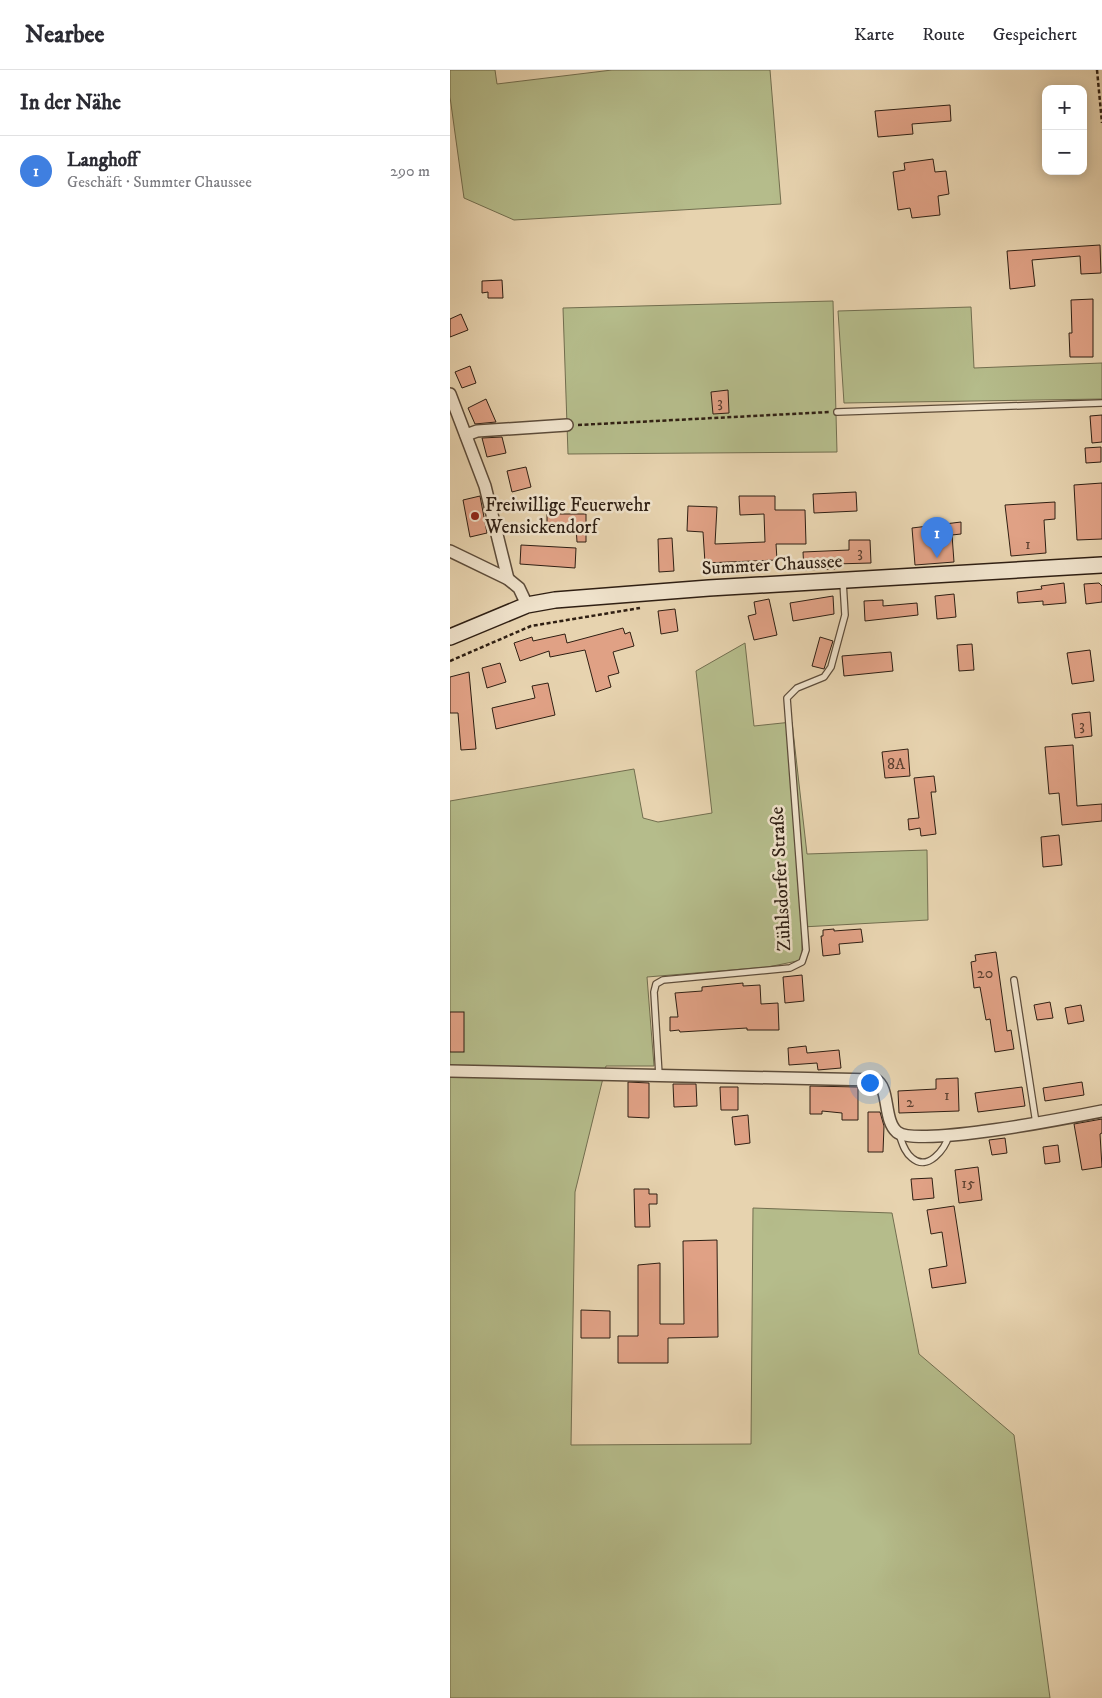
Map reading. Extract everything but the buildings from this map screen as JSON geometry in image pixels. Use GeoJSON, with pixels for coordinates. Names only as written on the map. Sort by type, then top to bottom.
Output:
{"type":"FeatureCollection","features":[{"type":"Feature","properties":{"kind":"main road","name":"Summter Chaussee"},"geometry":{"type":"LineString","coordinates":[[450,637],[527,605],[555,600],[710,588],[842,582],[1102,565]]}},
{"type":"Feature","properties":{"kind":"street"},"geometry":{"type":"LineString","coordinates":[[450,394],[485,486],[508,578]]}},
{"type":"Feature","properties":{"kind":"street"},"geometry":{"type":"LineString","coordinates":[[466,436],[477,430],[567,425]]}},
{"type":"Feature","properties":{"kind":"street"},"geometry":{"type":"LineString","coordinates":[[452,550],[508,578],[519,588],[527,605]]}},
{"type":"Feature","properties":{"kind":"street"},"geometry":{"type":"LineString","coordinates":[[450,1071],[876,1080],[882,1086],[891,1124],[898,1133],[949,1135],[1036,1123],[1102,1111]]}},
{"type":"Feature","properties":{"kind":"lane"},"geometry":{"type":"LineString","coordinates":[[837,412],[1102,403]]}},
{"type":"Feature","properties":{"kind":"lane","name":"Zühlsdorfer Straße"},"geometry":{"type":"LineString","coordinates":[[659,1075],[654,992],[656,984],[663,980],[790,968],[802,962],[806,950],[787,698],[797,688],[824,677],[831,667],[845,615],[842,582]]}},
{"type":"Feature","properties":{"kind":"lane"},"geometry":{"type":"LineString","coordinates":[[1014,980],[1036,1123]]}},
{"type":"Feature","properties":{"kind":"lane"},"geometry":{"type":"LineString","coordinates":[[898,1133],[904,1150],[913,1159],[919,1161],[940,1155],[946,1146],[949,1135]]}},
{"type":"Feature","properties":{"kind":"path"},"geometry":{"type":"LineString","coordinates":[[1097,70],[1102,123]]}},
{"type":"Feature","properties":{"kind":"path"},"geometry":{"type":"LineString","coordinates":[[567,425],[837,412]]}},
{"type":"Feature","properties":{"kind":"path"},"geometry":{"type":"LineString","coordinates":[[450,661],[531,626],[640,608]]}},
{"type":"Feature","properties":{"kind":"green space"},"geometry":{"type":"Polygon","coordinates":[[[450,70],[495,70],[497,84],[612,70],[770,70],[781,204],[514,220],[464,198],[450,97],[450,70]]]}},
{"type":"Feature","properties":{"kind":"green space"},"geometry":{"type":"Polygon","coordinates":[[[833,301],[837,452],[568,454],[563,308],[833,301]]]}},
{"type":"Feature","properties":{"kind":"green space"},"geometry":{"type":"Polygon","coordinates":[[[971,307],[974,368],[1102,363],[1102,399],[844,403],[838,311],[971,307]]]}},
{"type":"Feature","properties":{"kind":"green space"},"geometry":{"type":"Polygon","coordinates":[[[745,643],[754,726],[792,722],[807,854],[927,850],[928,920],[802,927],[802,960],[768,967],[647,977],[654,1066],[606,1066],[575,1192],[571,1445],[751,1444],[753,1208],[892,1213],[919,1354],[1014,1435],[1050,1698],[450,1698],[450,801],[634,769],[643,818],[658,822],[712,813],[696,671],[745,643]]]}},
{"type":"Feature","properties":{"kind":"place","name":"Freiwillige Feuerwehr Wensickendorf"},"geometry":{"type":"Point","coordinates":[475,516]}},
{"type":"Feature","properties":{"kind":"place","name":"Langhoff"},"geometry":{"type":"Point","coordinates":[937,558]}}]}
